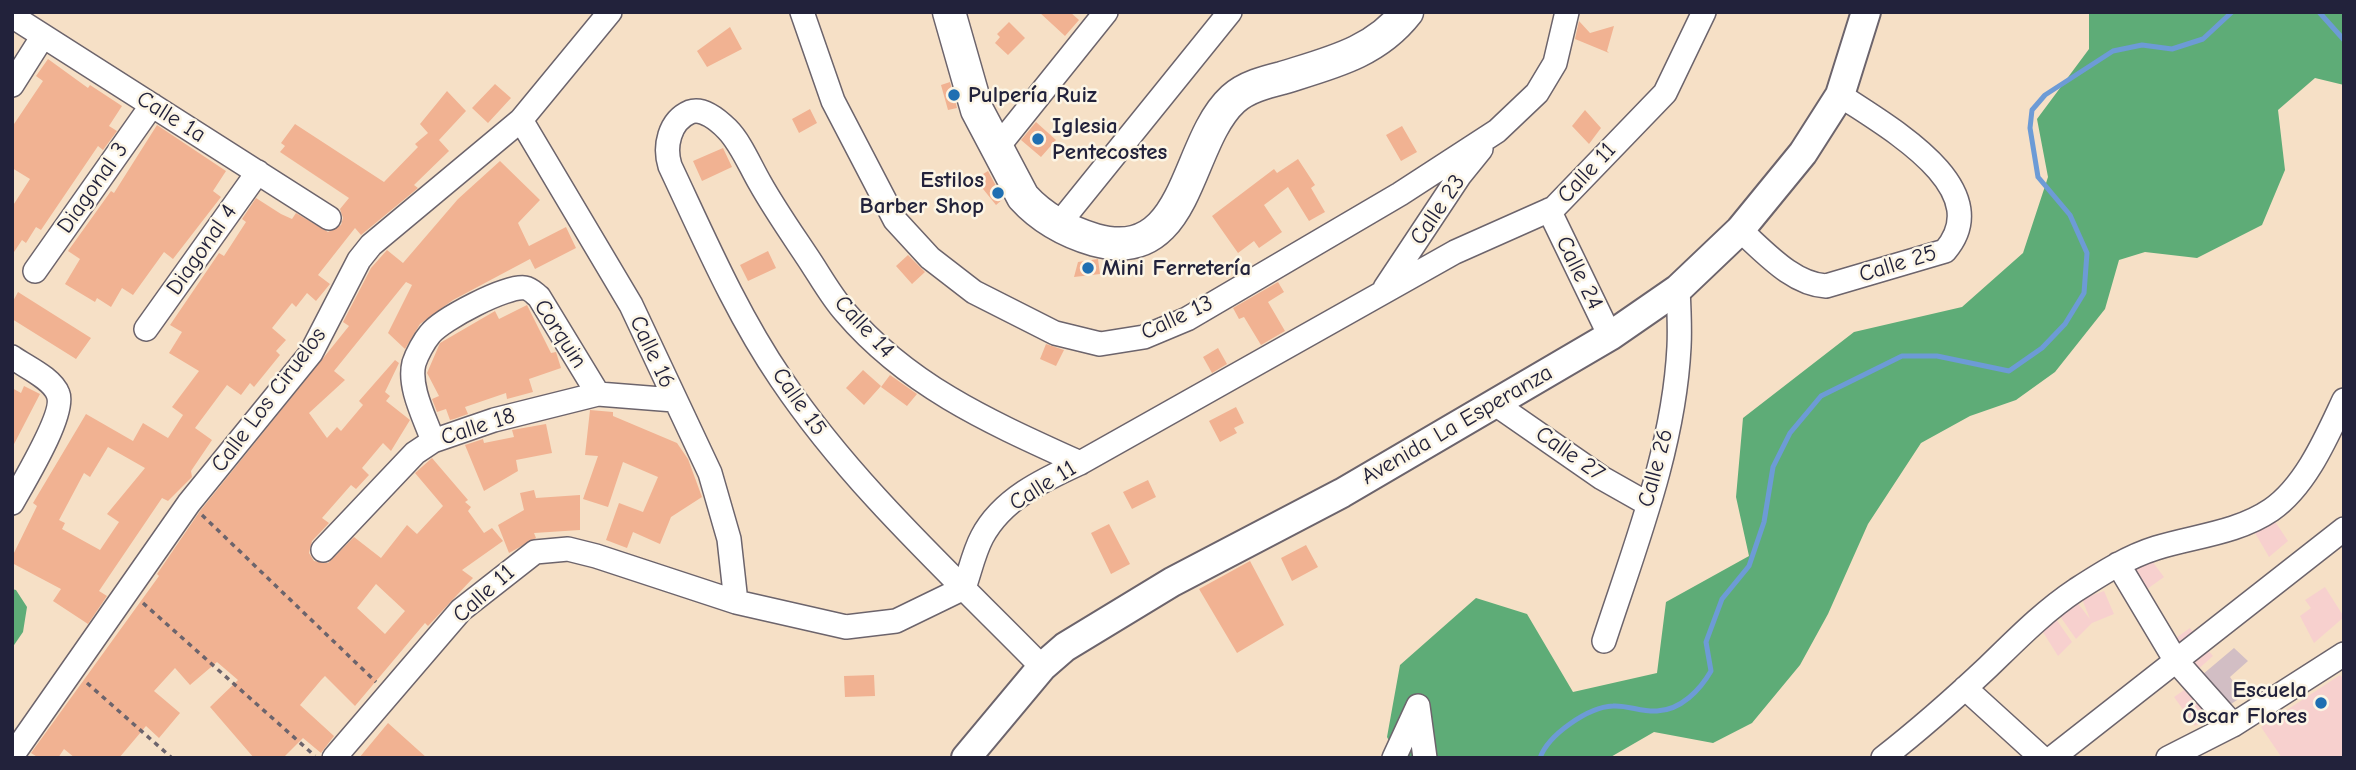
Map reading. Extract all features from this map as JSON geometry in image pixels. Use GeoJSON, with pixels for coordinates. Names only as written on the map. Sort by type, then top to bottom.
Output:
{"type":"FeatureCollection","features":[{"type":"Feature","properties":{"kind":"main road"},"geometry":{"type":"LineString","coordinates":[[958,17],[977,110],[1023,197],[1058,225],[1075,234],[1120,246],[1130,245],[1152,233],[1180,203],[1212,126],[1233,98],[1256,85],[1350,55],[1391,33],[1407,12]]}},
{"type":"Feature","properties":{"kind":"street","name":"Calle Los Ciruelos"},"geometry":{"type":"LineString","coordinates":[[12,756],[189,503],[311,353],[359,260],[371,245],[521,120],[610,12]]}},
{"type":"Feature","properties":{"kind":"street","name":"Calle 13"},"geometry":{"type":"LineString","coordinates":[[802,12],[833,101],[895,220],[930,258],[974,292],[1055,333],[1100,344],[1144,337],[1187,318],[1400,194],[1497,131],[1537,93],[1555,63],[1567,12]]}},
{"type":"Feature","properties":{"kind":"street"},"geometry":{"type":"LineString","coordinates":[[996,149],[1106,12]]}},
{"type":"Feature","properties":{"kind":"street"},"geometry":{"type":"LineString","coordinates":[[1058,225],[1230,12]]}},
{"type":"Feature","properties":{"kind":"street","name":"Calle 11"},"geometry":{"type":"LineString","coordinates":[[334,758],[461,610],[535,552],[568,549],[736,603],[846,627],[896,621],[964,588],[982,537],[996,517],[1013,500],[1045,479],[1080,463],[1455,252],[1549,210],[1665,93],[1704,12]]}},
{"type":"Feature","properties":{"kind":"street","name":"Avenida La Esperanza"},"geometry":{"type":"LineString","coordinates":[[966,758],[1042,667],[1065,647],[1172,582],[1342,493],[1610,335],[1678,289],[1740,230],[1803,153],[1840,94],[1866,12]]}},
{"type":"Feature","properties":{"kind":"street","name":"Calle 1a"},"geometry":{"type":"LineString","coordinates":[[12,16],[329,218]]}},
{"type":"Feature","properties":{"kind":"street"},"geometry":{"type":"LineString","coordinates":[[12,85],[43,36]]}},
{"type":"Feature","properties":{"kind":"street","name":"Calle 25"},"geometry":{"type":"LineString","coordinates":[[1740,230],[1783,268],[1814,285],[1826,286],[1945,251],[1955,240],[1959,227],[1958,206],[1941,174],[1907,139],[1840,94]]}},
{"type":"Feature","properties":{"kind":"street","name":"Diagonal 3"},"geometry":{"type":"LineString","coordinates":[[35,271],[152,104]]}},
{"type":"Feature","properties":{"kind":"street","name":"Calle 15"},"geometry":{"type":"LineString","coordinates":[[715,118],[696,111],[689,112],[670,135],[665,149],[719,270],[780,377],[829,444],[1042,667]]}},
{"type":"Feature","properties":{"kind":"street","name":"Calle 14"},"geometry":{"type":"LineString","coordinates":[[715,118],[729,131],[769,200],[844,311],[873,341],[943,398],[1080,463]]}},
{"type":"Feature","properties":{"kind":"street","name":"Calle 16"},"geometry":{"type":"LineString","coordinates":[[521,120],[631,304],[710,473],[729,539],[736,603]]}},
{"type":"Feature","properties":{"kind":"street","name":"Calle 23"},"geometry":{"type":"LineString","coordinates":[[1382,293],[1460,175],[1497,131]]}},
{"type":"Feature","properties":{"kind":"street","name":"Diagonal 4"},"geometry":{"type":"LineString","coordinates":[[146,329],[258,172]]}},
{"type":"Feature","properties":{"kind":"street","name":"Calle 24"},"geometry":{"type":"LineString","coordinates":[[1549,210],[1610,335]]}},
{"type":"Feature","properties":{"kind":"street","name":"Corquin"},"geometry":{"type":"LineString","coordinates":[[433,441],[413,382],[414,363],[423,344],[431,332],[453,316],[516,287],[529,288],[538,297],[598,394]]}},
{"type":"Feature","properties":{"kind":"street","name":"Calle 26"},"geometry":{"type":"LineString","coordinates":[[1604,641],[1659,472],[1679,348],[1678,289]]}},
{"type":"Feature","properties":{"kind":"street"},"geometry":{"type":"LineString","coordinates":[[12,357],[52,385],[60,396],[59,409],[52,425],[12,503]]}},
{"type":"Feature","properties":{"kind":"street","name":"Calle 18"},"geometry":{"type":"LineString","coordinates":[[323,550],[415,453],[433,441],[494,420],[598,394],[674,400]]}},
{"type":"Feature","properties":{"kind":"street"},"geometry":{"type":"LineString","coordinates":[[1884,758],[1925,726],[2042,615],[2118,564],[2155,548],[2226,531],[2272,509],[2304,475],[2324,446],[2344,400]]}},
{"type":"Feature","properties":{"kind":"street","name":"Calle 27"},"geometry":{"type":"LineString","coordinates":[[1494,403],[1602,478],[1648,505]]}},
{"type":"Feature","properties":{"kind":"street"},"geometry":{"type":"LineString","coordinates":[[2052,758],[2344,529]]}},
{"type":"Feature","properties":{"kind":"street"},"geometry":{"type":"LineString","coordinates":[[2118,564],[2176,661],[2240,721]]}},
{"type":"Feature","properties":{"kind":"street"},"geometry":{"type":"LineString","coordinates":[[2191,758],[2240,721],[2344,654]]}},
{"type":"Feature","properties":{"kind":"street"},"geometry":{"type":"LineString","coordinates":[[1965,688],[2042,758]]}},
{"type":"Feature","properties":{"kind":"street"},"geometry":{"type":"LineString","coordinates":[[1394,758],[1418,706],[1425,758]]}},
{"type":"Feature","properties":{"kind":"street"},"geometry":{"type":"LineString","coordinates":[[2168,758],[2240,721]]}},
{"type":"Feature","properties":{"kind":"path"},"geometry":{"type":"LineString","coordinates":[[189,503],[390,695]]}},
{"type":"Feature","properties":{"kind":"path"},"geometry":{"type":"LineString","coordinates":[[128,589],[316,758]]}},
{"type":"Feature","properties":{"kind":"path"},"geometry":{"type":"LineString","coordinates":[[72,671],[172,758]]}},
{"type":"Feature","properties":{"kind":"shaded area"},"geometry":{"type":"Polygon","coordinates":[[[2272,517],[2288,541],[2269,557],[2251,526],[2272,517]]]}},
{"type":"Feature","properties":{"kind":"shaded area"},"geometry":{"type":"Polygon","coordinates":[[[2149,557],[2164,577],[2143,592],[2129,568],[2149,557]]]}},
{"type":"Feature","properties":{"kind":"shaded area"},"geometry":{"type":"Polygon","coordinates":[[[2325,587],[2344,617],[2314,643],[2300,616],[2311,608],[2305,600],[2325,587]]]}},
{"type":"Feature","properties":{"kind":"shaded area"},"geometry":{"type":"Polygon","coordinates":[[[2104,591],[2114,614],[2092,623],[2076,639],[2055,609],[2073,597],[2090,619],[2082,599],[2104,591]]]}},
{"type":"Feature","properties":{"kind":"shaded area"},"geometry":{"type":"Polygon","coordinates":[[[2056,619],[2072,642],[2058,656],[2041,629],[2056,619]]]}},
{"type":"Feature","properties":{"kind":"shaded area"},"geometry":{"type":"Polygon","coordinates":[[[2190,628],[2213,656],[2195,672],[2173,640],[2190,628]]]}},
{"type":"Feature","properties":{"kind":"shaded area"},"geometry":{"type":"Polygon","coordinates":[[[2234,648],[2248,661],[2230,677],[2243,696],[2225,708],[2196,680],[2234,648]]]}},
{"type":"Feature","properties":{"kind":"shaded area","name":"Escuela Óscar Flores"},"geometry":{"type":"Polygon","coordinates":[[[2340,675],[2344,679],[2344,758],[2282,758],[2261,727],[2340,675]]]}},
{"type":"Feature","properties":{"kind":"shaded area"},"geometry":{"type":"Polygon","coordinates":[[[2190,686],[2216,716],[2195,726],[2174,697],[2190,686]]]}},
{"type":"Feature","properties":{"kind":"green space"},"geometry":{"type":"Polygon","coordinates":[[[2089,12],[2344,12],[2344,85],[2315,78],[2278,110],[2285,170],[2262,225],[2197,258],[2145,252],[2119,260],[2105,309],[2055,372],[2016,400],[1970,416],[1921,443],[1868,524],[1828,614],[1800,665],[1752,723],[1713,743],[1654,732],[1609,758],[1398,758],[1387,737],[1400,665],[1476,598],[1527,614],[1573,692],[1657,673],[1666,602],[1749,556],[1736,497],[1743,418],[1854,332],[1962,307],[2023,253],[2048,177],[2037,119],[2089,49],[2089,12]]]}},
{"type":"Feature","properties":{"kind":"green space"},"geometry":{"type":"Polygon","coordinates":[[[12,589],[16,590],[27,607],[23,632],[12,648],[12,589]]]}},
{"type":"Feature","properties":{"kind":"building"},"geometry":{"type":"Polygon","coordinates":[[[1039,12],[1070,12],[1079,20],[1065,36],[1039,12]]]}},
{"type":"Feature","properties":{"kind":"building"},"geometry":{"type":"Polygon","coordinates":[[[1579,21],[1590,33],[1614,26],[1607,51],[1609,53],[1575,39],[1579,21]]]}},
{"type":"Feature","properties":{"kind":"building"},"geometry":{"type":"Polygon","coordinates":[[[1009,22],[1025,38],[1008,55],[995,43],[1000,37],[997,34],[1009,22]]]}},
{"type":"Feature","properties":{"kind":"building"},"geometry":{"type":"Polygon","coordinates":[[[730,27],[742,49],[707,67],[697,51],[730,27]]]}},
{"type":"Feature","properties":{"kind":"building"},"geometry":{"type":"Polygon","coordinates":[[[48,59],[88,88],[90,85],[122,106],[109,126],[117,131],[103,150],[98,146],[41,230],[36,227],[26,243],[22,240],[12,255],[12,207],[30,179],[12,168],[12,127],[43,81],[36,76],[48,59]]]}},
{"type":"Feature","properties":{"kind":"building"},"geometry":{"type":"Polygon","coordinates":[[[950,82],[957,108],[948,110],[941,85],[950,82]]]}},
{"type":"Feature","properties":{"kind":"building"},"geometry":{"type":"Polygon","coordinates":[[[495,84],[511,98],[488,123],[472,108],[495,84]]]}},
{"type":"Feature","properties":{"kind":"building"},"geometry":{"type":"Polygon","coordinates":[[[447,91],[466,111],[439,140],[449,151],[414,185],[418,188],[361,235],[355,228],[318,275],[330,284],[316,301],[307,293],[296,307],[292,303],[272,328],[286,340],[276,351],[280,355],[254,387],[250,383],[241,395],[227,385],[195,428],[212,440],[191,471],[192,477],[168,501],[162,498],[99,591],[107,596],[88,624],[53,601],[61,589],[12,563],[12,557],[37,506],[33,503],[86,414],[133,441],[143,423],[168,438],[183,415],[172,407],[199,371],[169,353],[182,332],[170,325],[219,253],[224,256],[246,222],[242,219],[256,198],[281,214],[292,219],[296,213],[328,232],[341,225],[343,218],[340,209],[349,198],[280,152],[285,146],[281,143],[295,124],[384,182],[418,147],[415,144],[428,133],[420,124],[447,91]],[[108,447],[90,477],[84,473],[59,520],[65,523],[62,529],[100,550],[119,522],[107,514],[145,468],[108,447]]]}},
{"type":"Feature","properties":{"kind":"building"},"geometry":{"type":"Polygon","coordinates":[[[810,109],[817,123],[799,133],[792,119],[810,109]]]}},
{"type":"Feature","properties":{"kind":"building"},"geometry":{"type":"Polygon","coordinates":[[[1585,110],[1601,128],[1589,144],[1572,126],[1585,110]]]}},
{"type":"Feature","properties":{"kind":"building","name":"Iglesia Pentecostes"},"geometry":{"type":"Polygon","coordinates":[[[1036,122],[1056,140],[1041,157],[1021,140],[1036,122]]]}},
{"type":"Feature","properties":{"kind":"building"},"geometry":{"type":"Polygon","coordinates":[[[157,125],[226,171],[213,191],[221,197],[173,259],[164,252],[133,295],[122,288],[111,307],[97,298],[95,302],[65,284],[80,259],[68,251],[111,191],[114,193],[157,125]]]}},
{"type":"Feature","properties":{"kind":"building"},"geometry":{"type":"Polygon","coordinates":[[[1402,126],[1417,152],[1401,161],[1386,135],[1402,126]]]}},
{"type":"Feature","properties":{"kind":"building"},"geometry":{"type":"Polygon","coordinates":[[[723,148],[732,167],[702,181],[693,161],[723,148]]]}},
{"type":"Feature","properties":{"kind":"building"},"geometry":{"type":"Polygon","coordinates":[[[1298,159],[1315,185],[1311,188],[1325,212],[1309,221],[1288,187],[1264,205],[1282,232],[1259,248],[1254,241],[1238,253],[1212,216],[1274,169],[1277,173],[1298,159]]]}},
{"type":"Feature","properties":{"kind":"building"},"geometry":{"type":"Polygon","coordinates":[[[500,161],[540,200],[518,223],[529,246],[566,227],[576,248],[535,269],[530,259],[453,300],[420,324],[405,349],[388,333],[412,285],[406,282],[334,371],[345,380],[309,413],[327,438],[337,427],[341,431],[363,405],[359,401],[395,360],[399,363],[385,392],[390,396],[386,401],[410,420],[391,451],[383,443],[362,468],[369,475],[356,489],[351,485],[322,518],[329,523],[312,541],[309,553],[314,561],[328,563],[354,537],[381,558],[407,525],[417,534],[443,506],[415,473],[432,458],[468,500],[465,502],[471,507],[468,511],[484,533],[492,528],[503,541],[462,570],[473,578],[428,626],[425,623],[355,706],[325,676],[322,679],[300,705],[334,736],[321,753],[303,738],[283,758],[254,758],[210,707],[238,680],[217,662],[190,685],[175,668],[154,691],[180,713],[159,738],[146,726],[119,758],[75,758],[64,749],[58,758],[39,758],[31,753],[159,576],[157,574],[200,511],[349,326],[343,322],[371,268],[387,250],[403,263],[458,199],[500,161]],[[376,584],[357,608],[385,634],[405,611],[376,584]]]}},
{"type":"Feature","properties":{"kind":"building"},"geometry":{"type":"Polygon","coordinates":[[[988,171],[1003,199],[996,205],[975,179],[988,171]]]}},
{"type":"Feature","properties":{"kind":"building"},"geometry":{"type":"Polygon","coordinates":[[[768,251],[776,268],[748,281],[740,265],[768,251]]]}},
{"type":"Feature","properties":{"kind":"building"},"geometry":{"type":"Polygon","coordinates":[[[908,255],[925,272],[912,284],[896,266],[908,255]]]}},
{"type":"Feature","properties":{"kind":"building","name":"Mini Ferretería"},"geometry":{"type":"Polygon","coordinates":[[[1098,259],[1100,274],[1074,277],[1078,262],[1098,259]]]}},
{"type":"Feature","properties":{"kind":"building"},"geometry":{"type":"Polygon","coordinates":[[[1278,282],[1284,292],[1268,302],[1285,331],[1261,345],[1244,317],[1239,319],[1233,308],[1278,282]]]}},
{"type":"Feature","properties":{"kind":"building"},"geometry":{"type":"Polygon","coordinates":[[[18,292],[91,338],[76,359],[12,319],[12,303],[18,292]]]}},
{"type":"Feature","properties":{"kind":"building"},"geometry":{"type":"Polygon","coordinates":[[[527,305],[551,353],[556,352],[561,368],[529,379],[533,392],[507,399],[506,393],[465,407],[468,414],[450,420],[446,409],[437,412],[432,399],[439,396],[427,373],[440,343],[495,311],[499,319],[527,305]]]}},
{"type":"Feature","properties":{"kind":"building"},"geometry":{"type":"Polygon","coordinates":[[[1046,344],[1064,350],[1056,366],[1040,359],[1046,344]]]}},
{"type":"Feature","properties":{"kind":"building"},"geometry":{"type":"Polygon","coordinates":[[[1218,348],[1227,364],[1212,373],[1203,357],[1218,348]]]}},
{"type":"Feature","properties":{"kind":"building"},"geometry":{"type":"Polygon","coordinates":[[[863,370],[881,386],[864,405],[846,388],[863,370]]]}},
{"type":"Feature","properties":{"kind":"building"},"geometry":{"type":"Polygon","coordinates":[[[890,375],[917,394],[907,406],[881,387],[890,375]]]}},
{"type":"Feature","properties":{"kind":"building"},"geometry":{"type":"Polygon","coordinates":[[[24,386],[40,394],[12,448],[12,388],[21,393],[24,386]]]}},
{"type":"Feature","properties":{"kind":"building"},"geometry":{"type":"Polygon","coordinates":[[[1236,407],[1244,423],[1234,428],[1237,433],[1220,442],[1209,421],[1236,407]]]}},
{"type":"Feature","properties":{"kind":"building"},"geometry":{"type":"Polygon","coordinates":[[[590,410],[613,412],[613,416],[677,443],[688,459],[702,497],[671,517],[660,544],[633,532],[627,548],[606,540],[619,503],[643,512],[658,477],[623,462],[608,507],[583,499],[598,456],[585,455],[590,410]]]}},
{"type":"Feature","properties":{"kind":"building"},"geometry":{"type":"Polygon","coordinates":[[[546,424],[552,453],[516,460],[518,471],[484,491],[465,445],[483,439],[484,443],[514,437],[512,430],[546,424]]]}},
{"type":"Feature","properties":{"kind":"building"},"geometry":{"type":"Polygon","coordinates":[[[1148,480],[1156,497],[1132,509],[1123,492],[1148,480]]]}},
{"type":"Feature","properties":{"kind":"building"},"geometry":{"type":"Polygon","coordinates":[[[534,490],[536,498],[580,495],[580,530],[534,533],[536,538],[509,553],[498,525],[524,510],[520,493],[534,490]]]}},
{"type":"Feature","properties":{"kind":"building"},"geometry":{"type":"Polygon","coordinates":[[[1109,524],[1130,564],[1111,574],[1091,533],[1109,524]]]}},
{"type":"Feature","properties":{"kind":"building"},"geometry":{"type":"Polygon","coordinates":[[[1306,545],[1318,567],[1292,581],[1281,558],[1306,545]]]}},
{"type":"Feature","properties":{"kind":"building"},"geometry":{"type":"Polygon","coordinates":[[[1250,561],[1284,625],[1237,653],[1199,589],[1250,561]]]}},
{"type":"Feature","properties":{"kind":"building"},"geometry":{"type":"Polygon","coordinates":[[[874,675],[875,696],[845,697],[844,676],[874,675]]]}},
{"type":"Feature","properties":{"kind":"building"},"geometry":{"type":"Polygon","coordinates":[[[388,723],[427,758],[359,758],[388,723]]]}},
{"type":"Feature","properties":{"kind":"waterway"},"geometry":{"type":"LineString","coordinates":[[1540,758],[1551,740],[1592,711],[1613,706],[1651,711],[1666,710],[1682,703],[1701,685],[1711,671],[1706,642],[1722,599],[1749,566],[1764,522],[1773,467],[1790,433],[1821,396],[1902,356],[1937,356],[2009,371],[2042,348],[2065,324],[2084,293],[2087,253],[2070,215],[2038,177],[2030,128],[2032,110],[2045,95],[2113,51],[2142,45],[2172,49],[2203,39],[2232,12]]}},
{"type":"Feature","properties":{"kind":"waterway"},"geometry":{"type":"LineString","coordinates":[[2319,12],[2344,40]]}},
{"type":"Feature","properties":{"kind":"place","name":"Pulpería Ruiz"},"geometry":{"type":"Point","coordinates":[954,95]}},
{"type":"Feature","properties":{"kind":"place","name":"Iglesia Pentecostes"},"geometry":{"type":"Point","coordinates":[1038,139]}},
{"type":"Feature","properties":{"kind":"place","name":"Estilos Barber Shop"},"geometry":{"type":"Point","coordinates":[998,193]}},
{"type":"Feature","properties":{"kind":"place","name":"Mini Ferretería"},"geometry":{"type":"Point","coordinates":[1088,268]}},
{"type":"Feature","properties":{"kind":"place","name":"Escuela Óscar Flores"},"geometry":{"type":"Point","coordinates":[2321,703]}}]}
